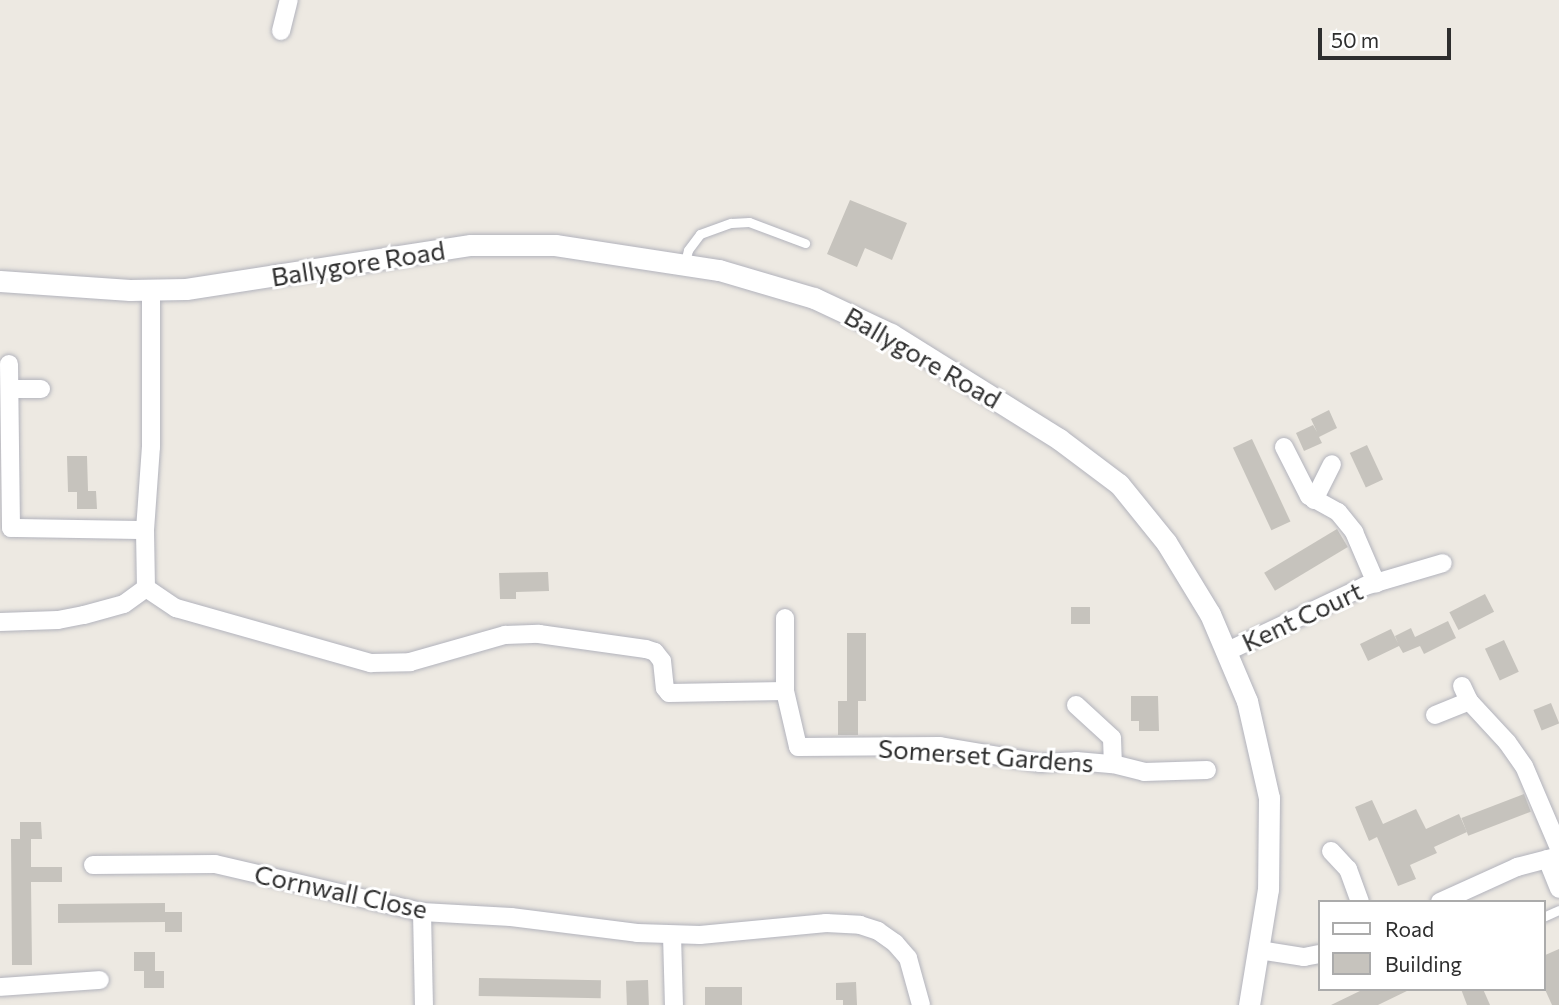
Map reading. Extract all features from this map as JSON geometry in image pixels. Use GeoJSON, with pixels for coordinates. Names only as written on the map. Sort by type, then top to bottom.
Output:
{"type":"FeatureCollection","features":[{"type":"Feature","properties":{"kind":"street"},"geometry":{"type":"LineString","coordinates":[[281,31],[289,0]]}},
{"type":"Feature","properties":{"kind":"street","name":"Ballygore Road"},"geometry":{"type":"LineString","coordinates":[[0,281],[151,291],[225,284],[471,245],[555,245],[685,262],[781,287],[863,319],[947,367],[1090,460],[1119,484],[1166,542],[1194,584],[1228,651],[1254,724],[1269,798],[1269,868],[1249,1005]]}},
{"type":"Feature","properties":{"kind":"street"},"geometry":{"type":"LineString","coordinates":[[146,588],[145,530],[151,447],[151,291]]}},
{"type":"Feature","properties":{"kind":"street"},"geometry":{"type":"LineString","coordinates":[[9,364],[11,528],[145,530]]}},
{"type":"Feature","properties":{"kind":"street"},"geometry":{"type":"LineString","coordinates":[[10,389],[41,388]]}},
{"type":"Feature","properties":{"kind":"street","name":"Kent Court"},"geometry":{"type":"LineString","coordinates":[[1284,447],[1303,489],[1314,500],[1338,512],[1347,521],[1365,551],[1376,583]]}},
{"type":"Feature","properties":{"kind":"street"},"geometry":{"type":"LineString","coordinates":[[1314,500],[1332,464]]}},
{"type":"Feature","properties":{"kind":"street","name":"Kent Court"},"geometry":{"type":"LineString","coordinates":[[1228,651],[1376,583],[1443,563]]}},
{"type":"Feature","properties":{"kind":"street"},"geometry":{"type":"LineString","coordinates":[[0,622],[58,620],[84,615],[124,604],[146,588]]}},
{"type":"Feature","properties":{"kind":"street"},"geometry":{"type":"LineString","coordinates":[[146,588],[176,608],[371,663],[410,662],[505,635],[539,634],[652,650],[662,661],[668,693],[785,691],[785,618]]}},
{"type":"Feature","properties":{"kind":"street","name":"Somerset Gardens"},"geometry":{"type":"LineString","coordinates":[[785,691],[798,747],[940,746],[1040,762],[1113,764],[1144,772],[1207,770]]}},
{"type":"Feature","properties":{"kind":"street"},"geometry":{"type":"LineString","coordinates":[[1435,715],[1465,693],[1524,766],[1555,854],[1559,890]]}},
{"type":"Feature","properties":{"kind":"street"},"geometry":{"type":"LineString","coordinates":[[1076,705],[1112,738],[1113,764]]}},
{"type":"Feature","properties":{"kind":"street"},"geometry":{"type":"LineString","coordinates":[[1331,851],[1348,869],[1359,900]]}},
{"type":"Feature","properties":{"kind":"street"},"geometry":{"type":"LineString","coordinates":[[1444,900],[1517,867],[1555,854]]}},
{"type":"Feature","properties":{"kind":"street","name":"Cornwall Close"},"geometry":{"type":"LineString","coordinates":[[93,865],[215,864],[422,912],[510,917],[672,935],[724,934],[826,923],[860,925],[895,943],[908,958],[921,1005]]}},
{"type":"Feature","properties":{"kind":"street"},"geometry":{"type":"LineString","coordinates":[[422,912],[424,1005]]}},
{"type":"Feature","properties":{"kind":"street"},"geometry":{"type":"LineString","coordinates":[[672,935],[674,1005]]}},
{"type":"Feature","properties":{"kind":"street"},"geometry":{"type":"LineString","coordinates":[[1259,950],[1304,957],[1318,954]]}},
{"type":"Feature","properties":{"kind":"street"},"geometry":{"type":"LineString","coordinates":[[0,987],[100,981]]}},
{"type":"Feature","properties":{"kind":"lane"},"geometry":{"type":"LineString","coordinates":[[685,262],[688,250],[700,234],[731,223],[749,222],[805,243]]}},
{"type":"Feature","properties":{"kind":"building"},"geometry":{"type":"Polygon","coordinates":[[[850,200],[907,223],[892,260],[865,248],[857,267],[827,254],[850,200]]]}},
{"type":"Feature","properties":{"kind":"building"},"geometry":{"type":"Polygon","coordinates":[[[1329,410],[1337,428],[1319,437],[1322,443],[1304,451],[1296,433],[1313,425],[1317,432],[1311,419],[1329,410]]]}},
{"type":"Feature","properties":{"kind":"building"},"geometry":{"type":"Polygon","coordinates":[[[1252,439],[1290,521],[1271,530],[1233,448],[1252,439]]]}},
{"type":"Feature","properties":{"kind":"building"},"geometry":{"type":"Polygon","coordinates":[[[1367,445],[1383,479],[1366,487],[1350,453],[1367,445]]]}},
{"type":"Feature","properties":{"kind":"building"},"geometry":{"type":"Polygon","coordinates":[[[67,456],[87,456],[88,491],[96,491],[97,509],[77,509],[77,492],[68,492],[67,456]]]}},
{"type":"Feature","properties":{"kind":"building"},"geometry":{"type":"Polygon","coordinates":[[[1337,529],[1348,547],[1275,591],[1264,573],[1337,529]]]}},
{"type":"Feature","properties":{"kind":"building"},"geometry":{"type":"Polygon","coordinates":[[[548,572],[549,591],[516,592],[516,599],[500,599],[499,573],[548,572]]]}},
{"type":"Feature","properties":{"kind":"building"},"geometry":{"type":"Polygon","coordinates":[[[1485,594],[1494,612],[1458,630],[1449,612],[1485,594]]]}},
{"type":"Feature","properties":{"kind":"building"},"geometry":{"type":"Polygon","coordinates":[[[1071,607],[1090,607],[1090,624],[1071,624],[1071,607]]]}},
{"type":"Feature","properties":{"kind":"building"},"geometry":{"type":"Polygon","coordinates":[[[1448,621],[1456,638],[1424,654],[1420,646],[1403,653],[1399,646],[1368,661],[1360,644],[1391,629],[1398,643],[1395,636],[1411,628],[1415,637],[1448,621]]]}},
{"type":"Feature","properties":{"kind":"building"},"geometry":{"type":"Polygon","coordinates":[[[847,633],[866,633],[866,701],[847,701],[847,633]]]}},
{"type":"Feature","properties":{"kind":"building"},"geometry":{"type":"Polygon","coordinates":[[[1504,640],[1519,672],[1500,681],[1485,649],[1504,640]]]}},
{"type":"Feature","properties":{"kind":"building"},"geometry":{"type":"Polygon","coordinates":[[[1131,696],[1158,696],[1159,731],[1139,731],[1139,721],[1131,721],[1131,696]]]}},
{"type":"Feature","properties":{"kind":"building"},"geometry":{"type":"Polygon","coordinates":[[[838,701],[858,701],[858,735],[838,735],[838,701]]]}},
{"type":"Feature","properties":{"kind":"building"},"geometry":{"type":"Polygon","coordinates":[[[1551,703],[1559,723],[1542,731],[1533,710],[1551,703]]]}},
{"type":"Feature","properties":{"kind":"building"},"geometry":{"type":"Polygon","coordinates":[[[1524,794],[1531,812],[1468,836],[1461,818],[1524,794]]]}},
{"type":"Feature","properties":{"kind":"building"},"geometry":{"type":"Polygon","coordinates":[[[1372,800],[1383,824],[1416,809],[1426,829],[1459,814],[1467,832],[1434,847],[1437,853],[1410,865],[1416,879],[1398,886],[1377,837],[1369,841],[1355,807],[1372,800]]]}},
{"type":"Feature","properties":{"kind":"building"},"geometry":{"type":"Polygon","coordinates":[[[20,822],[41,822],[42,839],[31,839],[31,867],[62,867],[62,882],[31,882],[32,965],[12,965],[11,839],[20,839],[20,822]]]}},
{"type":"Feature","properties":{"kind":"building"},"geometry":{"type":"Polygon","coordinates":[[[165,903],[165,912],[182,912],[182,932],[165,932],[165,922],[58,923],[58,904],[165,903]]]}},
{"type":"Feature","properties":{"kind":"building"},"geometry":{"type":"Polygon","coordinates":[[[1559,949],[1559,1005],[1552,1005],[1545,989],[1545,955],[1559,949]]]}},
{"type":"Feature","properties":{"kind":"building"},"geometry":{"type":"Polygon","coordinates":[[[134,952],[155,952],[155,971],[164,971],[164,988],[144,988],[144,971],[134,971],[134,952]]]}},
{"type":"Feature","properties":{"kind":"building"},"geometry":{"type":"Polygon","coordinates":[[[479,978],[601,980],[601,998],[479,996],[479,978]]]}},
{"type":"Feature","properties":{"kind":"building"},"geometry":{"type":"Polygon","coordinates":[[[648,980],[649,1005],[627,1005],[626,981],[648,980]]]}},
{"type":"Feature","properties":{"kind":"building"},"geometry":{"type":"Polygon","coordinates":[[[856,982],[857,1005],[843,1005],[843,1000],[836,1000],[836,983],[856,982]]]}},
{"type":"Feature","properties":{"kind":"building"},"geometry":{"type":"Polygon","coordinates":[[[705,987],[742,987],[742,1005],[705,1005],[705,987]]]}},
{"type":"Feature","properties":{"kind":"building"},"geometry":{"type":"Polygon","coordinates":[[[1360,991],[1407,991],[1378,1005],[1331,1005],[1360,991]]]}},
{"type":"Feature","properties":{"kind":"building"},"geometry":{"type":"Polygon","coordinates":[[[1462,991],[1484,991],[1490,1005],[1467,1005],[1462,991]]]}}]}
